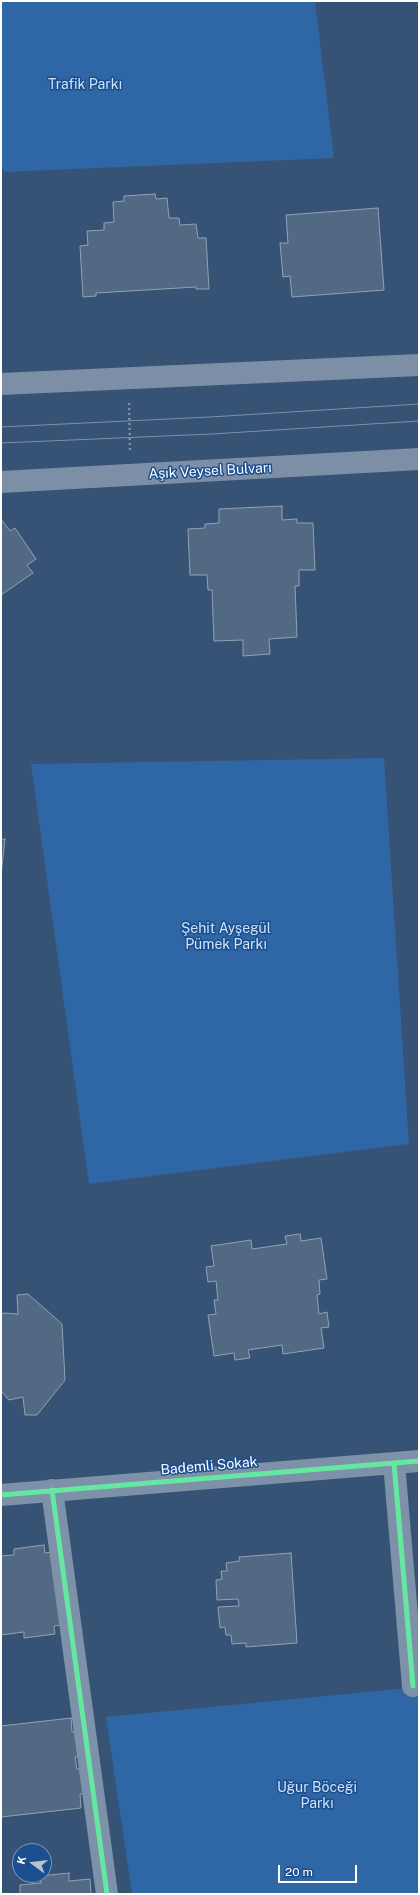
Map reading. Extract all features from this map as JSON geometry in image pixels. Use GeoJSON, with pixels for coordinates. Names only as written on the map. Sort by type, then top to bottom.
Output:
{"type":"FeatureCollection","features":[{"type":"Feature","properties":{"kind":"main road"},"geometry":{"type":"LineString","coordinates":[[1,384],[419,365]]}},
{"type":"Feature","properties":{"kind":"main road","name":"Aşık Veysel Bulvarı"},"geometry":{"type":"LineString","coordinates":[[1,482],[419,459]]}},
{"type":"Feature","properties":{"kind":"street","name":"Bademli Sokak"},"geometry":{"type":"LineString","coordinates":[[1,1495],[419,1461]]}},
{"type":"Feature","properties":{"kind":"street"},"geometry":{"type":"LineString","coordinates":[[394,1463],[413,1686]]}},
{"type":"Feature","properties":{"kind":"street"},"geometry":{"type":"LineString","coordinates":[[52,1490],[107,1894]]}},
{"type":"Feature","properties":{"kind":"path"},"geometry":{"type":"LineString","coordinates":[[129,379],[131,475]]}},
{"type":"Feature","properties":{"kind":"green space","name":"Trafik Parkı"},"geometry":{"type":"Polygon","coordinates":[[[1,1],[315,1],[334,158],[5,172],[1,167],[1,1]]]}},
{"type":"Feature","properties":{"kind":"green space","name":"Şehit Ayşegül Pümek Parkı"},"geometry":{"type":"Polygon","coordinates":[[[384,758],[409,1144],[89,1184],[31,764],[384,758]]]}},
{"type":"Feature","properties":{"kind":"green space","name":"Uğur Böceği Parkı"},"geometry":{"type":"Polygon","coordinates":[[[419,1687],[419,1894],[132,1894],[106,1717],[419,1687]]]}},
{"type":"Feature","properties":{"kind":"building"},"geometry":{"type":"Polygon","coordinates":[[[155,194],[156,199],[167,198],[169,218],[179,218],[180,225],[196,224],[198,238],[206,238],[209,289],[196,289],[196,287],[96,293],[96,296],[83,297],[80,246],[88,245],[87,231],[104,230],[104,223],[114,222],[113,202],[124,201],[124,196],[155,194]]]}},
{"type":"Feature","properties":{"kind":"building"},"geometry":{"type":"Polygon","coordinates":[[[378,208],[384,290],[292,297],[290,276],[283,277],[280,243],[288,243],[286,215],[378,208]]]}},
{"type":"Feature","properties":{"kind":"building"},"geometry":{"type":"Polygon","coordinates":[[[282,506],[282,520],[297,519],[297,523],[313,523],[315,570],[299,570],[299,586],[295,586],[297,637],[269,639],[270,654],[243,656],[243,640],[214,641],[212,590],[208,590],[207,575],[190,575],[188,529],[205,528],[205,524],[219,523],[219,509],[282,506]]]}},
{"type":"Feature","properties":{"kind":"building"},"geometry":{"type":"Polygon","coordinates":[[[1,519],[10,531],[15,528],[36,559],[27,565],[33,573],[1,595],[1,519]]]}},
{"type":"Feature","properties":{"kind":"building"},"geometry":{"type":"Polygon","coordinates":[[[5,839],[1,875],[1,840],[5,839]]]}},
{"type":"Feature","properties":{"kind":"building"},"geometry":{"type":"Polygon","coordinates":[[[300,1234],[301,1241],[321,1238],[327,1279],[319,1280],[320,1294],[317,1295],[319,1314],[327,1312],[329,1327],[321,1328],[324,1348],[283,1354],[282,1345],[248,1350],[250,1358],[235,1360],[234,1353],[214,1356],[208,1315],[216,1314],[214,1300],[218,1300],[216,1281],[208,1282],[206,1267],[214,1266],[211,1246],[251,1240],[252,1249],[287,1244],[285,1236],[300,1234]]]}},
{"type":"Feature","properties":{"kind":"building"},"geometry":{"type":"Polygon","coordinates":[[[28,1294],[62,1324],[65,1380],[37,1415],[25,1415],[23,1397],[9,1400],[1,1391],[1,1316],[3,1313],[18,1314],[17,1295],[28,1294]]]}},
{"type":"Feature","properties":{"kind":"building"},"geometry":{"type":"Polygon","coordinates":[[[44,1545],[45,1553],[59,1551],[68,1624],[54,1626],[55,1634],[24,1638],[24,1632],[1,1635],[1,1556],[14,1555],[14,1549],[44,1545]]]}},
{"type":"Feature","properties":{"kind":"building"},"geometry":{"type":"Polygon","coordinates":[[[291,1553],[297,1643],[246,1647],[246,1643],[232,1644],[231,1635],[226,1635],[225,1627],[220,1628],[218,1607],[239,1606],[238,1599],[217,1600],[216,1580],[222,1579],[221,1571],[227,1571],[226,1563],[240,1561],[239,1557],[291,1553]]]}},
{"type":"Feature","properties":{"kind":"building"},"geometry":{"type":"Polygon","coordinates":[[[71,1718],[72,1732],[80,1731],[83,1756],[75,1757],[77,1769],[84,1768],[87,1793],[80,1794],[81,1808],[1,1817],[1,1726],[71,1718]]]}},
{"type":"Feature","properties":{"kind":"building"},"geometry":{"type":"Polygon","coordinates":[[[69,1873],[69,1881],[90,1879],[91,1894],[20,1894],[20,1885],[52,1883],[52,1875],[69,1873]]]}},
{"type":"Feature","properties":{"kind":"tram line"},"geometry":{"type":"LineString","coordinates":[[1,427],[210,417],[419,404]]}},
{"type":"Feature","properties":{"kind":"tram line"},"geometry":{"type":"LineString","coordinates":[[1,443],[212,434],[419,421]]}},
{"type":"Feature","properties":{"kind":"cycle path"},"geometry":{"type":"LineString","coordinates":[[1,1495],[419,1461]]}},
{"type":"Feature","properties":{"kind":"cycle path"},"geometry":{"type":"LineString","coordinates":[[394,1463],[413,1686]]}},
{"type":"Feature","properties":{"kind":"cycle path"},"geometry":{"type":"LineString","coordinates":[[52,1490],[107,1894]]}}]}
